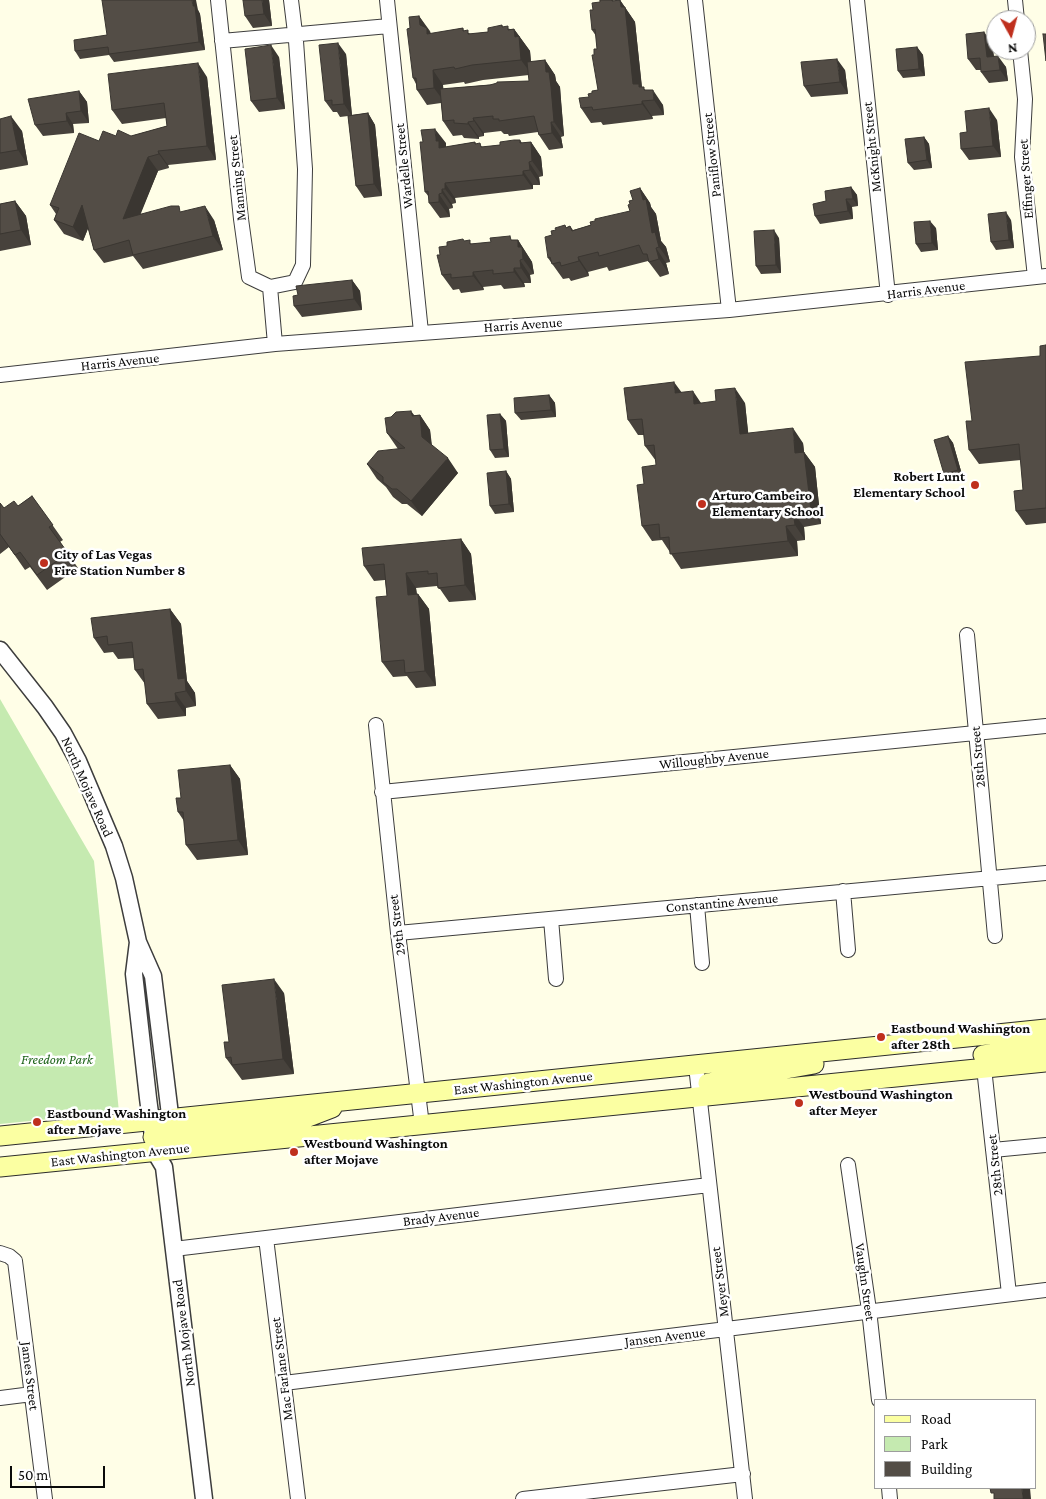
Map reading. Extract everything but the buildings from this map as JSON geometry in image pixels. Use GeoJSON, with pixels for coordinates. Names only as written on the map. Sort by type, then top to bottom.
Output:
{"type":"FeatureCollection","features":[{"type":"Feature","properties":{"kind":"main road","name":"East Washington Avenue"},"geometry":{"type":"LineString","coordinates":[[0,1167],[156,1144],[172,1135],[347,1101],[418,1093],[697,1082],[982,1053],[1046,1029]]}},
{"type":"Feature","properties":{"kind":"main road"},"geometry":{"type":"LineString","coordinates":[[982,1053],[1046,1046]]}},
{"type":"Feature","properties":{"kind":"main road","name":"East Washington Avenue"},"geometry":{"type":"LineString","coordinates":[[0,1136],[156,1144],[172,1135],[422,1125],[812,1065],[873,1047],[982,1053],[1046,1062]]}},
{"type":"Feature","properties":{"kind":"street","name":"Manning Street"},"geometry":{"type":"LineString","coordinates":[[218,0],[249,277],[270,287]]}},
{"type":"Feature","properties":{"kind":"street"},"geometry":{"type":"LineString","coordinates":[[275,344],[270,287],[295,282],[304,265],[305,170],[291,0]]}},
{"type":"Feature","properties":{"kind":"street","name":"Wardelle Street"},"geometry":{"type":"LineString","coordinates":[[387,0],[421,332]]}},
{"type":"Feature","properties":{"kind":"street","name":"Paniflow Street"},"geometry":{"type":"LineString","coordinates":[[695,0],[729,310]]}},
{"type":"Feature","properties":{"kind":"street","name":"McKnight Street"},"geometry":{"type":"LineString","coordinates":[[857,0],[888,294]]}},
{"type":"Feature","properties":{"kind":"street"},"geometry":{"type":"LineString","coordinates":[[222,41],[390,26]]}},
{"type":"Feature","properties":{"kind":"street","name":"Effinger Street"},"geometry":{"type":"LineString","coordinates":[[1021,60],[1025,99],[1022,157],[1040,276]]}},
{"type":"Feature","properties":{"kind":"street","name":"Harris Avenue"},"geometry":{"type":"LineString","coordinates":[[0,375],[275,344],[729,310],[1040,276]]}},
{"type":"Feature","properties":{"kind":"street","name":"28th Street"},"geometry":{"type":"LineString","coordinates":[[967,635],[995,936]]}},
{"type":"Feature","properties":{"kind":"street","name":"North Mojave Road"},"geometry":{"type":"LineString","coordinates":[[0,650],[45,707],[78,760],[114,846],[124,878],[138,942],[153,976],[172,1135]]}},
{"type":"Feature","properties":{"kind":"street","name":"29th Street"},"geometry":{"type":"LineString","coordinates":[[376,725],[398,933],[422,1125]]}},
{"type":"Feature","properties":{"kind":"street","name":"Willoughby Avenue"},"geometry":{"type":"LineString","coordinates":[[382,792],[1046,726]]}},
{"type":"Feature","properties":{"kind":"street","name":"Constantine Avenue"},"geometry":{"type":"LineString","coordinates":[[398,933],[1046,873]]}},
{"type":"Feature","properties":{"kind":"street"},"geometry":{"type":"LineString","coordinates":[[843,891],[848,950]]}},
{"type":"Feature","properties":{"kind":"street"},"geometry":{"type":"LineString","coordinates":[[697,905],[702,963]]}},
{"type":"Feature","properties":{"kind":"street"},"geometry":{"type":"LineString","coordinates":[[551,919],[556,979]]}},
{"type":"Feature","properties":{"kind":"street","name":"North Mojave Road"},"geometry":{"type":"LineString","coordinates":[[138,942],[134,974],[156,1144],[174,1249],[204,1499]]}},
{"type":"Feature","properties":{"kind":"street","name":"28th Street"},"geometry":{"type":"LineString","coordinates":[[982,1053],[1010,1294]]}},
{"type":"Feature","properties":{"kind":"street","name":"Meyer Street"},"geometry":{"type":"LineString","coordinates":[[697,1082],[745,1499]]}},
{"type":"Feature","properties":{"kind":"street"},"geometry":{"type":"LineString","coordinates":[[993,1150],[1046,1144]]}},
{"type":"Feature","properties":{"kind":"street","name":"Vaughn Street"},"geometry":{"type":"LineString","coordinates":[[848,1165],[869,1310],[879,1399]]}},
{"type":"Feature","properties":{"kind":"street","name":"Brady Avenue"},"geometry":{"type":"LineString","coordinates":[[174,1249],[709,1185]]}},
{"type":"Feature","properties":{"kind":"street","name":"Mac Farlane Street"},"geometry":{"type":"LineString","coordinates":[[266,1238],[298,1499]]}},
{"type":"Feature","properties":{"kind":"street","name":"James Street"},"geometry":{"type":"LineString","coordinates":[[5,1254],[15,1261],[45,1499]]}},
{"type":"Feature","properties":{"kind":"street","name":"Jansen Avenue"},"geometry":{"type":"LineString","coordinates":[[284,1383],[726,1330],[869,1310],[1046,1290]]}},
{"type":"Feature","properties":{"kind":"street"},"geometry":{"type":"LineString","coordinates":[[0,1398],[32,1394]]}},
{"type":"Feature","properties":{"kind":"street"},"geometry":{"type":"LineString","coordinates":[[523,1499],[743,1474]]}},
{"type":"Feature","properties":{"kind":"green space","name":"Freedom Park"},"geometry":{"type":"Polygon","coordinates":[[[0,699],[94,861],[119,1112],[0,1124],[0,699]]]}},
{"type":"Feature","properties":{"kind":"place","name":"Robert Lunt Elementary School"},"geometry":{"type":"Point","coordinates":[975,485]}},
{"type":"Feature","properties":{"kind":"place","name":"Arturo Cambeiro Elementary School"},"geometry":{"type":"Point","coordinates":[702,504]}},
{"type":"Feature","properties":{"kind":"place","name":"City of Las Vegas Fire Station Number 8"},"geometry":{"type":"Point","coordinates":[44,563]}},
{"type":"Feature","properties":{"kind":"place","name":"Eastbound Washington after 28th"},"geometry":{"type":"Point","coordinates":[881,1037]}},
{"type":"Feature","properties":{"kind":"place","name":"Westbound Washington after Meyer"},"geometry":{"type":"Point","coordinates":[799,1103]}},
{"type":"Feature","properties":{"kind":"place","name":"Eastbound Washington after Mojave"},"geometry":{"type":"Point","coordinates":[37,1122]}},
{"type":"Feature","properties":{"kind":"place","name":"Westbound Washington after Mojave"},"geometry":{"type":"Point","coordinates":[294,1152]}}]}
